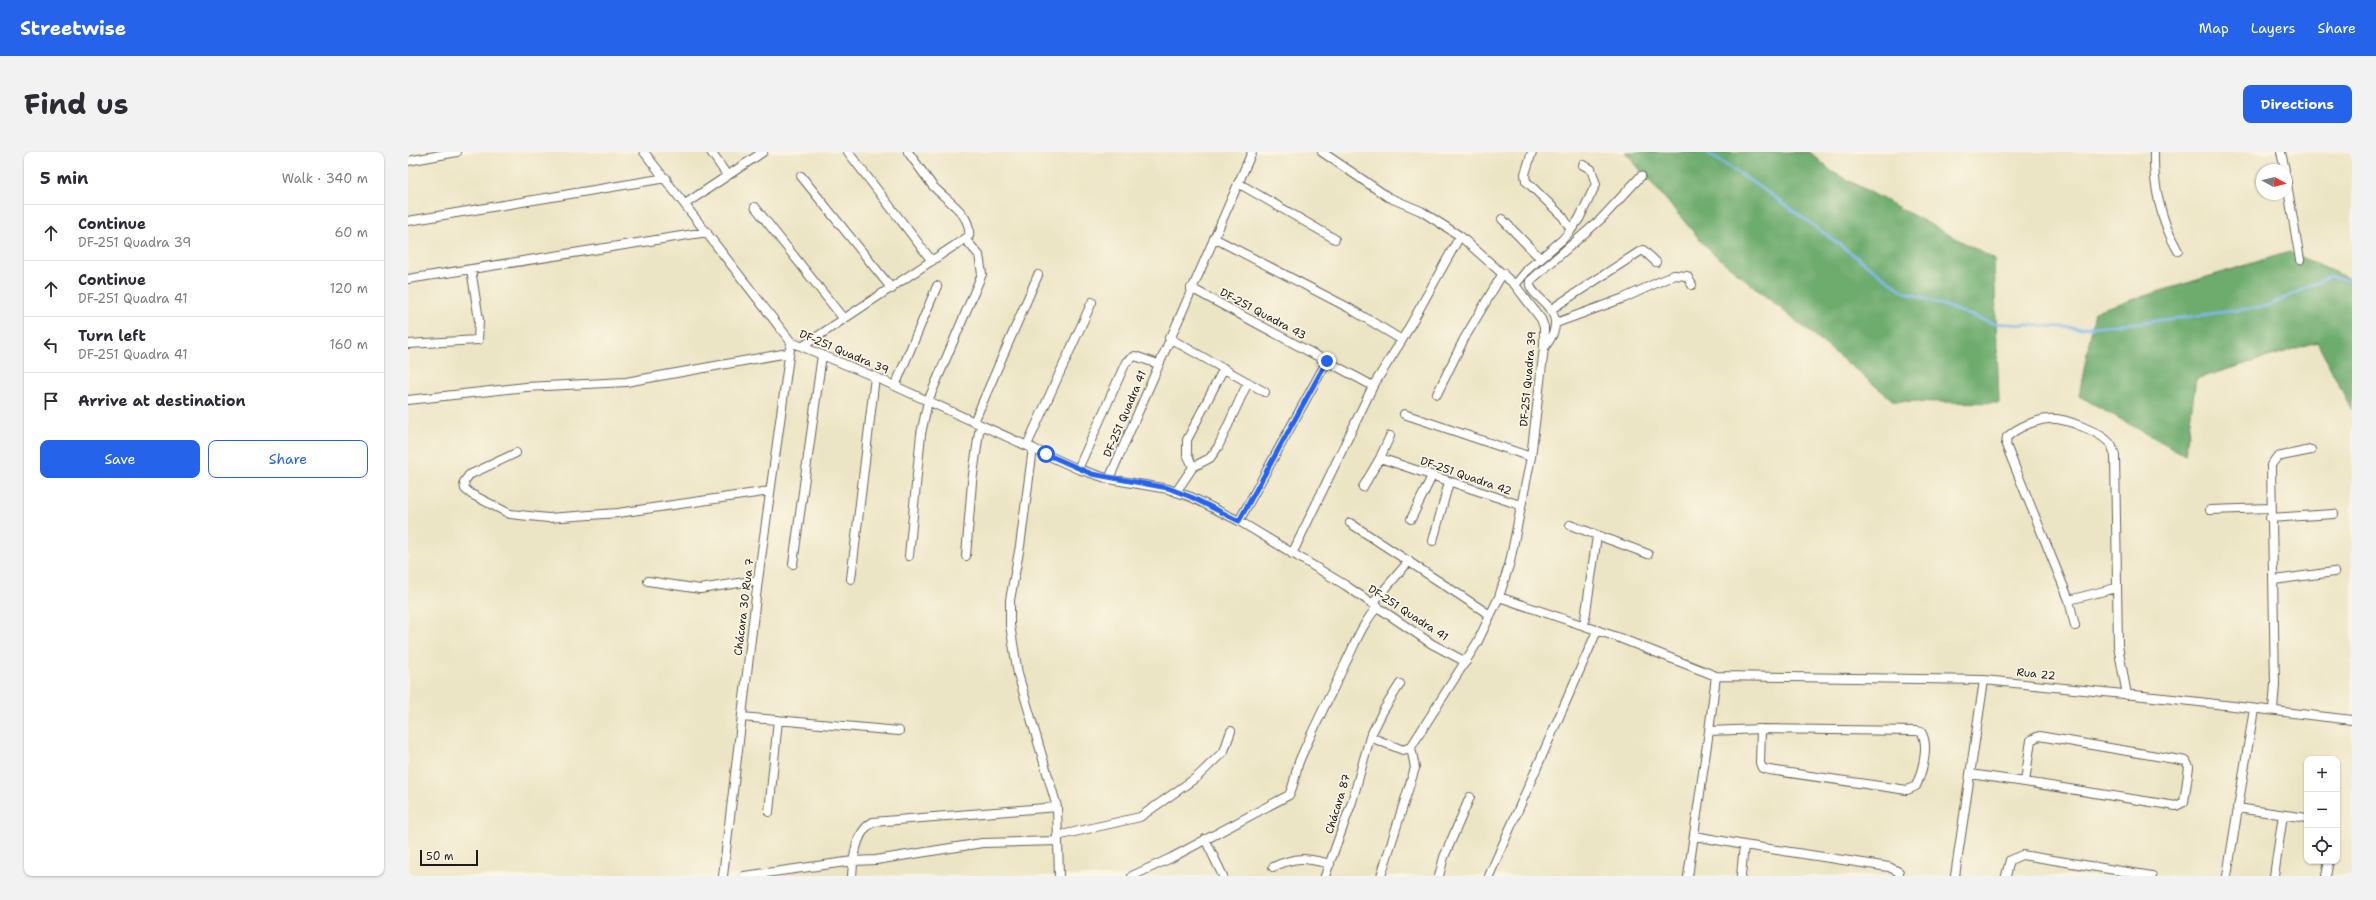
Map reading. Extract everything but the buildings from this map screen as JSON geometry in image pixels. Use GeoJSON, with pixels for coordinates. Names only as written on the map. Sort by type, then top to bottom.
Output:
{"type":"FeatureCollection","features":[{"type":"Feature","properties":{"kind":"street"},"geometry":{"type":"LineString","coordinates":[[408,161],[428,155],[457,152]]}},
{"type":"Feature","properties":{"kind":"street","name":"DF-251 Quadra 39"},"geometry":{"type":"LineString","coordinates":[[644,152],[666,178],[791,342],[875,377],[1078,470],[1109,479]]}},
{"type":"Feature","properties":{"kind":"street"},"geometry":{"type":"LineString","coordinates":[[711,152],[727,175]]}},
{"type":"Feature","properties":{"kind":"street"},"geometry":{"type":"LineString","coordinates":[[685,204],[764,152]]}},
{"type":"Feature","properties":{"kind":"street"},"geometry":{"type":"LineString","coordinates":[[848,152],[932,262]]}},
{"type":"Feature","properties":{"kind":"street"},"geometry":{"type":"LineString","coordinates":[[803,346],[843,318],[892,289],[966,240],[970,231],[964,216],[934,187],[908,152]]}},
{"type":"Feature","properties":{"kind":"street"},"geometry":{"type":"LineString","coordinates":[[1191,288],[1252,152]]}},
{"type":"Feature","properties":{"kind":"street","name":"DF-251 Quadra 39"},"geometry":{"type":"LineString","coordinates":[[1322,152],[1388,197],[1421,211],[1460,236],[1515,285],[1541,319],[1544,327],[1544,348],[1531,457]]}},
{"type":"Feature","properties":{"kind":"street"},"geometry":{"type":"LineString","coordinates":[[1532,152],[1525,174],[1526,182],[1563,217],[1571,230]]}},
{"type":"Feature","properties":{"kind":"street"},"geometry":{"type":"LineString","coordinates":[[2154,152],[2157,196],[2173,241],[2178,250]]}},
{"type":"Feature","properties":{"kind":"street"},"geometry":{"type":"LineString","coordinates":[[2281,152],[2283,164]]}},
{"type":"Feature","properties":{"kind":"street"},"geometry":{"type":"LineString","coordinates":[[1515,285],[1529,268],[1541,259],[1571,230],[1579,219],[1596,184],[1591,169],[1582,165]]}},
{"type":"Feature","properties":{"kind":"street"},"geometry":{"type":"LineString","coordinates":[[801,176],[892,289]]}},
{"type":"Feature","properties":{"kind":"street"},"geometry":{"type":"LineString","coordinates":[[1544,348],[1554,333],[1556,323],[1550,310],[1531,288],[1530,281],[1601,218],[1641,176]]}},
{"type":"Feature","properties":{"kind":"street"},"geometry":{"type":"LineString","coordinates":[[408,220],[666,178]]}},
{"type":"Feature","properties":{"kind":"street"},"geometry":{"type":"LineString","coordinates":[[1238,183],[1335,239]]}},
{"type":"Feature","properties":{"kind":"street"},"geometry":{"type":"LineString","coordinates":[[2290,200],[2300,260]]}},
{"type":"Feature","properties":{"kind":"street"},"geometry":{"type":"LineString","coordinates":[[755,207],[843,318]]}},
{"type":"Feature","properties":{"kind":"street"},"geometry":{"type":"LineString","coordinates":[[1502,219],[1541,259]]}},
{"type":"Feature","properties":{"kind":"street"},"geometry":{"type":"LineString","coordinates":[[408,279],[707,232]]}},
{"type":"Feature","properties":{"kind":"street"},"geometry":{"type":"LineString","coordinates":[[1292,554],[1374,386],[1402,340],[1460,236]]}},
{"type":"Feature","properties":{"kind":"street"},"geometry":{"type":"LineString","coordinates":[[1214,238],[1349,308],[1402,340]]}},
{"type":"Feature","properties":{"kind":"street"},"geometry":{"type":"LineString","coordinates":[[909,556],[921,434],[928,401],[982,274],[979,255],[966,240]]}},
{"type":"Feature","properties":{"kind":"street"},"geometry":{"type":"LineString","coordinates":[[1550,310],[1643,250],[1656,262]]}},
{"type":"Feature","properties":{"kind":"street"},"geometry":{"type":"LineString","coordinates":[[408,344],[478,340],[479,320],[471,269]]}},
{"type":"Feature","properties":{"kind":"street"},"geometry":{"type":"LineString","coordinates":[[1438,394],[1464,339],[1503,273]]}},
{"type":"Feature","properties":{"kind":"street"},"geometry":{"type":"LineString","coordinates":[[966,556],[977,424],[1038,275]]}},
{"type":"Feature","properties":{"kind":"street"},"geometry":{"type":"LineString","coordinates":[[1556,323],[1624,298],[1674,275],[1687,276],[1692,285]]}},
{"type":"Feature","properties":{"kind":"street"},"geometry":{"type":"LineString","coordinates":[[895,386],[937,286]]}},
{"type":"Feature","properties":{"kind":"street","name":"DF-251 Quadra 41"},"geometry":{"type":"LineString","coordinates":[[1191,288],[1109,479],[1147,484],[1176,492],[1239,521],[1375,605],[1427,641],[1466,662]]}},
{"type":"Feature","properties":{"kind":"street","name":"DF-251 Quadra 43"},"geometry":{"type":"LineString","coordinates":[[1191,288],[1374,386]]}},
{"type":"Feature","properties":{"kind":"street"},"geometry":{"type":"LineString","coordinates":[[1059,876],[1057,807],[1018,674],[1010,625],[1010,600],[1020,546],[1030,447],[1092,302]]}},
{"type":"Feature","properties":{"kind":"street"},"geometry":{"type":"LineString","coordinates":[[1170,338],[1266,392]]}},
{"type":"Feature","properties":{"kind":"street","name":"Chácara 30 Rua 7"},"geometry":{"type":"LineString","coordinates":[[723,876],[758,580],[788,353],[791,342]]}},
{"type":"Feature","properties":{"kind":"street"},"geometry":{"type":"LineString","coordinates":[[408,400],[526,387],[626,382],[788,353]]}},
{"type":"Feature","properties":{"kind":"street"},"geometry":{"type":"LineString","coordinates":[[793,564],[822,355]]}},
{"type":"Feature","properties":{"kind":"street"},"geometry":{"type":"LineString","coordinates":[[1078,470],[1126,362],[1135,356],[1158,364]]}},
{"type":"Feature","properties":{"kind":"street"},"geometry":{"type":"LineString","coordinates":[[1239,521],[1327,361]]}},
{"type":"Feature","properties":{"kind":"street"},"geometry":{"type":"LineString","coordinates":[[1193,467],[1187,454],[1187,440],[1224,368]]}},
{"type":"Feature","properties":{"kind":"street"},"geometry":{"type":"LineString","coordinates":[[851,578],[875,377]]}},
{"type":"Feature","properties":{"kind":"street"},"geometry":{"type":"LineString","coordinates":[[1176,492],[1193,467],[1210,458],[1218,448],[1248,382]]}},
{"type":"Feature","properties":{"kind":"street"},"geometry":{"type":"LineString","coordinates":[[1404,414],[1531,457]]}},
{"type":"Feature","properties":{"kind":"street"},"geometry":{"type":"LineString","coordinates":[[2075,626],[2069,600],[2006,445],[2007,436],[2011,433],[2034,422],[2050,418],[2090,430],[2105,438],[2112,445],[2115,456],[2118,646],[2127,695]]}},
{"type":"Feature","properties":{"kind":"street"},"geometry":{"type":"LineString","coordinates":[[1363,487],[1380,458],[1390,436]]}},
{"type":"Feature","properties":{"kind":"street"},"geometry":{"type":"LineString","coordinates":[[2273,710],[2275,684],[2274,580],[2270,518],[2270,465],[2277,457],[2311,450]]}},
{"type":"Feature","properties":{"kind":"street"},"geometry":{"type":"LineString","coordinates":[[516,453],[468,475],[464,482],[465,489],[470,494],[510,514],[548,518],[618,513],[770,491]]}},
{"type":"Feature","properties":{"kind":"street","name":"DF-251 Quadra 42"},"geometry":{"type":"LineString","coordinates":[[1380,458],[1520,505],[1531,457]]}},
{"type":"Feature","properties":{"kind":"street"},"geometry":{"type":"LineString","coordinates":[[1411,519],[1432,476]]}},
{"type":"Feature","properties":{"kind":"street"},"geometry":{"type":"LineString","coordinates":[[1433,541],[1449,482]]}},
{"type":"Feature","properties":{"kind":"street"},"geometry":{"type":"LineString","coordinates":[[1370,737],[1403,750],[1411,747],[1466,662],[1499,597],[1516,540],[1520,505]]}},
{"type":"Feature","properties":{"kind":"street"},"geometry":{"type":"LineString","coordinates":[[2210,510],[2270,508]]}},
{"type":"Feature","properties":{"kind":"street"},"geometry":{"type":"LineString","coordinates":[[2270,518],[2334,514]]}},
{"type":"Feature","properties":{"kind":"street"},"geometry":{"type":"LineString","coordinates":[[1350,523],[1490,615]]}},
{"type":"Feature","properties":{"kind":"street"},"geometry":{"type":"LineString","coordinates":[[1570,525],[1648,554]]}},
{"type":"Feature","properties":{"kind":"street"},"geometry":{"type":"LineString","coordinates":[[1584,626],[1597,536]]}},
{"type":"Feature","properties":{"kind":"street"},"geometry":{"type":"LineString","coordinates":[[1132,876],[1289,795],[1295,782],[1300,759],[1324,704],[1347,660],[1361,628],[1375,605],[1409,561]]}},
{"type":"Feature","properties":{"kind":"street"},"geometry":{"type":"LineString","coordinates":[[2274,580],[2334,572]]}},
{"type":"Feature","properties":{"kind":"street"},"geometry":{"type":"LineString","coordinates":[[648,581],[700,589],[758,580]]}},
{"type":"Feature","properties":{"kind":"street"},"geometry":{"type":"LineString","coordinates":[[2069,600],[2116,588]]}},
{"type":"Feature","properties":{"kind":"street","name":"Rua 22"},"geometry":{"type":"LineString","coordinates":[[1499,597],[1584,626],[1716,676],[1984,680],[2273,710],[2352,720]]}},
{"type":"Feature","properties":{"kind":"street"},"geometry":{"type":"LineString","coordinates":[[1489,876],[1597,631]]}},
{"type":"Feature","properties":{"kind":"street"},"geometry":{"type":"LineString","coordinates":[[1688,876],[1695,836],[1716,676]]}},
{"type":"Feature","properties":{"kind":"street"},"geometry":{"type":"LineString","coordinates":[[1955,876],[1984,680]]}},
{"type":"Feature","properties":{"kind":"street","name":"Chácara 87"},"geometry":{"type":"LineString","coordinates":[[1325,876],[1352,802],[1370,737],[1383,711],[1400,684]]}},
{"type":"Feature","properties":{"kind":"street"},"geometry":{"type":"LineString","coordinates":[[2227,876],[2254,709]]}},
{"type":"Feature","properties":{"kind":"street"},"geometry":{"type":"LineString","coordinates":[[742,717],[899,731]]}},
{"type":"Feature","properties":{"kind":"street"},"geometry":{"type":"LineString","coordinates":[[768,812],[778,720]]}},
{"type":"Feature","properties":{"kind":"street"},"geometry":{"type":"LineString","coordinates":[[1709,730],[1761,729],[1917,731],[1921,732],[1926,742],[1920,777],[1916,786],[1907,790],[1762,768],[1760,763],[1761,729]]}},
{"type":"Feature","properties":{"kind":"street"},"geometry":{"type":"LineString","coordinates":[[744,876],[853,861],[876,860],[982,843],[1057,838],[1140,817],[1197,777],[1224,751],[1231,731]]}},
{"type":"Feature","properties":{"kind":"street"},"geometry":{"type":"LineString","coordinates":[[1970,774],[2179,806],[2184,802],[2190,767],[2189,763],[2182,759],[2039,736],[2031,740],[2025,782]]}},
{"type":"Feature","properties":{"kind":"street"},"geometry":{"type":"LineString","coordinates":[[1380,876],[1415,768],[1411,747]]}},
{"type":"Feature","properties":{"kind":"street"},"geometry":{"type":"LineString","coordinates":[[1439,876],[1444,857],[1470,797]]}},
{"type":"Feature","properties":{"kind":"street"},"geometry":{"type":"LineString","coordinates":[[852,876],[853,861],[861,835],[868,825],[873,822],[1057,807]]}},
{"type":"Feature","properties":{"kind":"street"},"geometry":{"type":"LineString","coordinates":[[2237,808],[2304,818]]}},
{"type":"Feature","properties":{"kind":"street"},"geometry":{"type":"LineString","coordinates":[[2274,876],[2283,815]]}},
{"type":"Feature","properties":{"kind":"street"},"geometry":{"type":"LineString","coordinates":[[1695,836],[1889,867],[1899,872],[1899,876]]}},
{"type":"Feature","properties":{"kind":"street"},"geometry":{"type":"LineString","coordinates":[[1205,839],[1223,876]]}},
{"type":"Feature","properties":{"kind":"street"},"geometry":{"type":"LineString","coordinates":[[1741,876],[1744,845]]}},
{"type":"Feature","properties":{"kind":"street"},"geometry":{"type":"LineString","coordinates":[[2006,876],[2010,860],[2022,855],[2152,876]]}},
{"type":"Feature","properties":{"kind":"street"},"geometry":{"type":"LineString","coordinates":[[1272,867],[1288,860],[1303,858],[1330,864]]}},
{"type":"Feature","properties":{"kind":"street"},"geometry":{"type":"LineString","coordinates":[[2326,876],[2328,864]]}},
{"type":"Feature","properties":{"kind":"green space"},"geometry":{"type":"Polygon","coordinates":[[[1625,152],[1810,152],[1831,171],[1994,259],[1999,403],[1894,401],[1709,250],[1625,152]]]}},
{"type":"Feature","properties":{"kind":"green space"},"geometry":{"type":"Polygon","coordinates":[[[2289,252],[2352,280],[2352,410],[2317,342],[2196,379],[2185,455],[2079,396],[2095,311],[2289,252]]]}},
{"type":"Feature","properties":{"kind":"waterway"},"geometry":{"type":"LineString","coordinates":[[1706,152],[1773,196],[1903,291],[1992,323],[2081,328],[2172,319],[2268,306],[2329,277],[2352,281]]}},
{"type":"Feature","properties":{"kind":"route"},"geometry":{"type":"LineString","coordinates":[[1046,454],[1078,470],[1109,479],[1168,488],[1191,497],[1239,521],[1327,361]]}}]}
